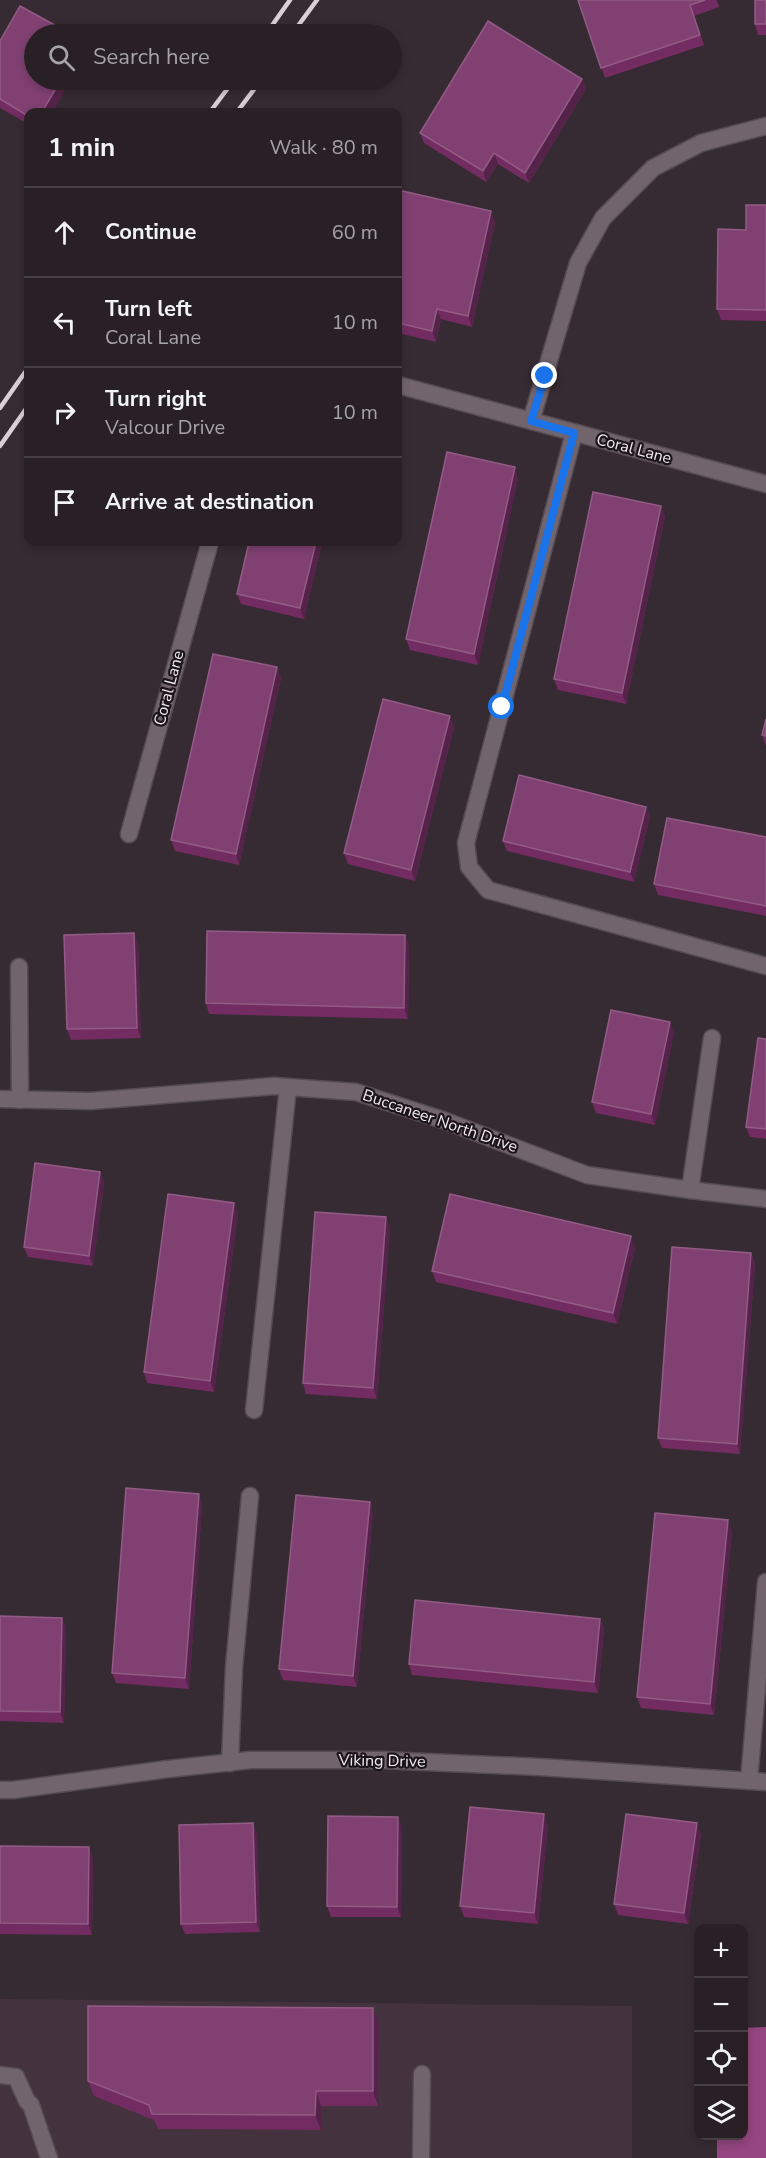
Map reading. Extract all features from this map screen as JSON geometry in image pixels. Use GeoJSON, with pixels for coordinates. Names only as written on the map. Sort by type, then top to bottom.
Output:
{"type":"FeatureCollection","features":[{"type":"Feature","properties":{"kind":"street"},"geometry":{"type":"LineString","coordinates":[[531,421],[578,263],[603,219],[653,168],[701,143],[766,126]]}},
{"type":"Feature","properties":{"kind":"street","name":"Coral Lane"},"geometry":{"type":"LineString","coordinates":[[402,386],[766,484]]}},
{"type":"Feature","properties":{"kind":"street"},"geometry":{"type":"LineString","coordinates":[[574,433],[466,843],[469,867],[488,890],[766,966]]}},
{"type":"Feature","properties":{"kind":"street","name":"Coral Lane"},"geometry":{"type":"LineString","coordinates":[[129,834],[209,546]]}},
{"type":"Feature","properties":{"kind":"street"},"geometry":{"type":"LineString","coordinates":[[19,967],[20,1100]]}},
{"type":"Feature","properties":{"kind":"street"},"geometry":{"type":"LineString","coordinates":[[690,1190],[712,1038]]}},
{"type":"Feature","properties":{"kind":"street","name":"Buccaneer North Drive"},"geometry":{"type":"LineString","coordinates":[[0,1099],[91,1101],[274,1086],[356,1092],[443,1119],[587,1175],[766,1199]]}},
{"type":"Feature","properties":{"kind":"street"},"geometry":{"type":"LineString","coordinates":[[254,1410],[288,1087]]}},
{"type":"Feature","properties":{"kind":"street"},"geometry":{"type":"LineString","coordinates":[[230,1763],[234,1667],[250,1496]]}},
{"type":"Feature","properties":{"kind":"street"},"geometry":{"type":"LineString","coordinates":[[758,1782],[766,1582]]}},
{"type":"Feature","properties":{"kind":"street","name":"Viking Drive"},"geometry":{"type":"LineString","coordinates":[[0,1790],[250,1760],[381,1760],[540,1767],[758,1782]]}},
{"type":"Feature","properties":{"kind":"street"},"geometry":{"type":"LineString","coordinates":[[421,2158],[422,2073]]}},
{"type":"Feature","properties":{"kind":"street"},"geometry":{"type":"LineString","coordinates":[[0,2074],[16,2077],[27,2101],[32,2105],[49,2158]]}},
{"type":"Feature","properties":{"kind":"shaded area"},"geometry":{"type":"Polygon","coordinates":[[[0,1999],[632,2006],[632,2158],[0,2158],[0,1999]]]}},
{"type":"Feature","properties":{"kind":"shaded area"},"geometry":{"type":"Polygon","coordinates":[[[766,2027],[766,2158],[717,2158],[717,2140],[748,2140],[748,2028],[766,2027]]]}},
{"type":"Feature","properties":{"kind":"building"},"geometry":{"type":"Polygon","coordinates":[[[578,0],[705,0],[690,5],[700,35],[601,68],[578,0]]]}},
{"type":"Feature","properties":{"kind":"building"},"geometry":{"type":"Polygon","coordinates":[[[755,0],[766,0],[766,24],[755,24],[755,0]]]}},
{"type":"Feature","properties":{"kind":"building"},"geometry":{"type":"Polygon","coordinates":[[[20,6],[53,24],[24,24],[24,90],[55,90],[44,108],[24,108],[24,114],[0,99],[0,41],[20,6]]]}},
{"type":"Feature","properties":{"kind":"building"},"geometry":{"type":"Polygon","coordinates":[[[488,21],[582,79],[525,173],[494,153],[483,171],[420,133],[488,21]]]}},
{"type":"Feature","properties":{"kind":"building"},"geometry":{"type":"Polygon","coordinates":[[[402,191],[491,211],[468,316],[437,309],[432,331],[402,324],[402,191]]]}},
{"type":"Feature","properties":{"kind":"building"},"geometry":{"type":"Polygon","coordinates":[[[746,205],[766,205],[766,310],[717,309],[718,229],[746,230],[746,205]]]}},
{"type":"Feature","properties":{"kind":"building"},"geometry":{"type":"Polygon","coordinates":[[[447,452],[515,467],[474,654],[406,639],[447,452]]]}},
{"type":"Feature","properties":{"kind":"building"},"geometry":{"type":"Polygon","coordinates":[[[593,492],[661,506],[622,693],[554,679],[593,492]]]}},
{"type":"Feature","properties":{"kind":"building"},"geometry":{"type":"Polygon","coordinates":[[[248,546],[315,546],[300,608],[237,594],[248,546]]]}},
{"type":"Feature","properties":{"kind":"building"},"geometry":{"type":"Polygon","coordinates":[[[213,654],[277,667],[236,854],[171,840],[213,654]]]}},
{"type":"Feature","properties":{"kind":"building"},"geometry":{"type":"Polygon","coordinates":[[[383,699],[450,716],[411,870],[344,853],[383,699]]]}},
{"type":"Feature","properties":{"kind":"building"},"geometry":{"type":"Polygon","coordinates":[[[766,719],[766,736],[762,735],[766,719]]]}},
{"type":"Feature","properties":{"kind":"building"},"geometry":{"type":"Polygon","coordinates":[[[519,775],[646,807],[630,872],[503,841],[519,775]]]}},
{"type":"Feature","properties":{"kind":"building"},"geometry":{"type":"Polygon","coordinates":[[[667,818],[766,837],[766,906],[654,884],[667,818]]]}},
{"type":"Feature","properties":{"kind":"building"},"geometry":{"type":"Polygon","coordinates":[[[207,931],[405,935],[404,1008],[206,1003],[207,931]]]}},
{"type":"Feature","properties":{"kind":"building"},"geometry":{"type":"Polygon","coordinates":[[[134,933],[137,1028],[67,1029],[64,935],[134,933]]]}},
{"type":"Feature","properties":{"kind":"building"},"geometry":{"type":"Polygon","coordinates":[[[611,1010],[670,1022],[651,1114],[592,1102],[611,1010]]]}},
{"type":"Feature","properties":{"kind":"building"},"geometry":{"type":"Polygon","coordinates":[[[758,1038],[766,1039],[766,1129],[746,1127],[758,1038]]]}},
{"type":"Feature","properties":{"kind":"building"},"geometry":{"type":"Polygon","coordinates":[[[35,1163],[100,1172],[89,1256],[24,1247],[35,1163]]]}},
{"type":"Feature","properties":{"kind":"building"},"geometry":{"type":"Polygon","coordinates":[[[168,1194],[234,1203],[210,1381],[144,1372],[168,1194]]]}},
{"type":"Feature","properties":{"kind":"building"},"geometry":{"type":"Polygon","coordinates":[[[450,1194],[631,1236],[613,1313],[432,1271],[450,1194]]]}},
{"type":"Feature","properties":{"kind":"building"},"geometry":{"type":"Polygon","coordinates":[[[315,1212],[386,1217],[373,1388],[303,1383],[315,1212]]]}},
{"type":"Feature","properties":{"kind":"building"},"geometry":{"type":"Polygon","coordinates":[[[672,1247],[751,1253],[737,1444],[658,1438],[672,1247]]]}},
{"type":"Feature","properties":{"kind":"building"},"geometry":{"type":"Polygon","coordinates":[[[126,1488],[199,1494],[185,1678],[112,1673],[126,1488]]]}},
{"type":"Feature","properties":{"kind":"building"},"geometry":{"type":"Polygon","coordinates":[[[296,1495],[370,1502],[353,1676],[279,1669],[296,1495]]]}},
{"type":"Feature","properties":{"kind":"building"},"geometry":{"type":"Polygon","coordinates":[[[655,1513],[728,1520],[710,1704],[637,1697],[655,1513]]]}},
{"type":"Feature","properties":{"kind":"building"},"geometry":{"type":"Polygon","coordinates":[[[415,1600],[600,1619],[594,1682],[409,1664],[415,1600]]]}},
{"type":"Feature","properties":{"kind":"building"},"geometry":{"type":"Polygon","coordinates":[[[0,1616],[62,1618],[60,1712],[0,1711],[0,1616]]]}},
{"type":"Feature","properties":{"kind":"building"},"geometry":{"type":"Polygon","coordinates":[[[470,1807],[544,1814],[534,1913],[460,1906],[470,1807]]]}},
{"type":"Feature","properties":{"kind":"building"},"geometry":{"type":"Polygon","coordinates":[[[626,1814],[697,1823],[684,1913],[614,1904],[626,1814]]]}},
{"type":"Feature","properties":{"kind":"building"},"geometry":{"type":"Polygon","coordinates":[[[328,1816],[398,1817],[397,1907],[327,1906],[328,1816]]]}},
{"type":"Feature","properties":{"kind":"building"},"geometry":{"type":"Polygon","coordinates":[[[253,1823],[256,1922],[181,1924],[179,1825],[253,1823]]]}},
{"type":"Feature","properties":{"kind":"building"},"geometry":{"type":"Polygon","coordinates":[[[0,1846],[89,1847],[88,1924],[0,1923],[0,1846]]]}},
{"type":"Feature","properties":{"kind":"building"},"geometry":{"type":"Polygon","coordinates":[[[88,2006],[373,2008],[373,2091],[316,2091],[315,2115],[152,2114],[149,2105],[88,2081],[88,2006]]]}},
{"type":"Feature","properties":{"kind":"railway"},"geometry":{"type":"LineString","coordinates":[[273,24],[290,0]]}},
{"type":"Feature","properties":{"kind":"railway"},"geometry":{"type":"LineString","coordinates":[[299,24],[317,0]]}},
{"type":"Feature","properties":{"kind":"railway"},"geometry":{"type":"LineString","coordinates":[[213,108],[226,90]]}},
{"type":"Feature","properties":{"kind":"railway"},"geometry":{"type":"LineString","coordinates":[[240,108],[254,90]]}},
{"type":"Feature","properties":{"kind":"railway"},"geometry":{"type":"LineString","coordinates":[[0,408],[24,374]]}},
{"type":"Feature","properties":{"kind":"railway"},"geometry":{"type":"LineString","coordinates":[[0,446],[24,412]]}},
{"type":"Feature","properties":{"kind":"route"},"geometry":{"type":"LineString","coordinates":[[502,707],[574,433],[531,421],[545,376]]}}]}
